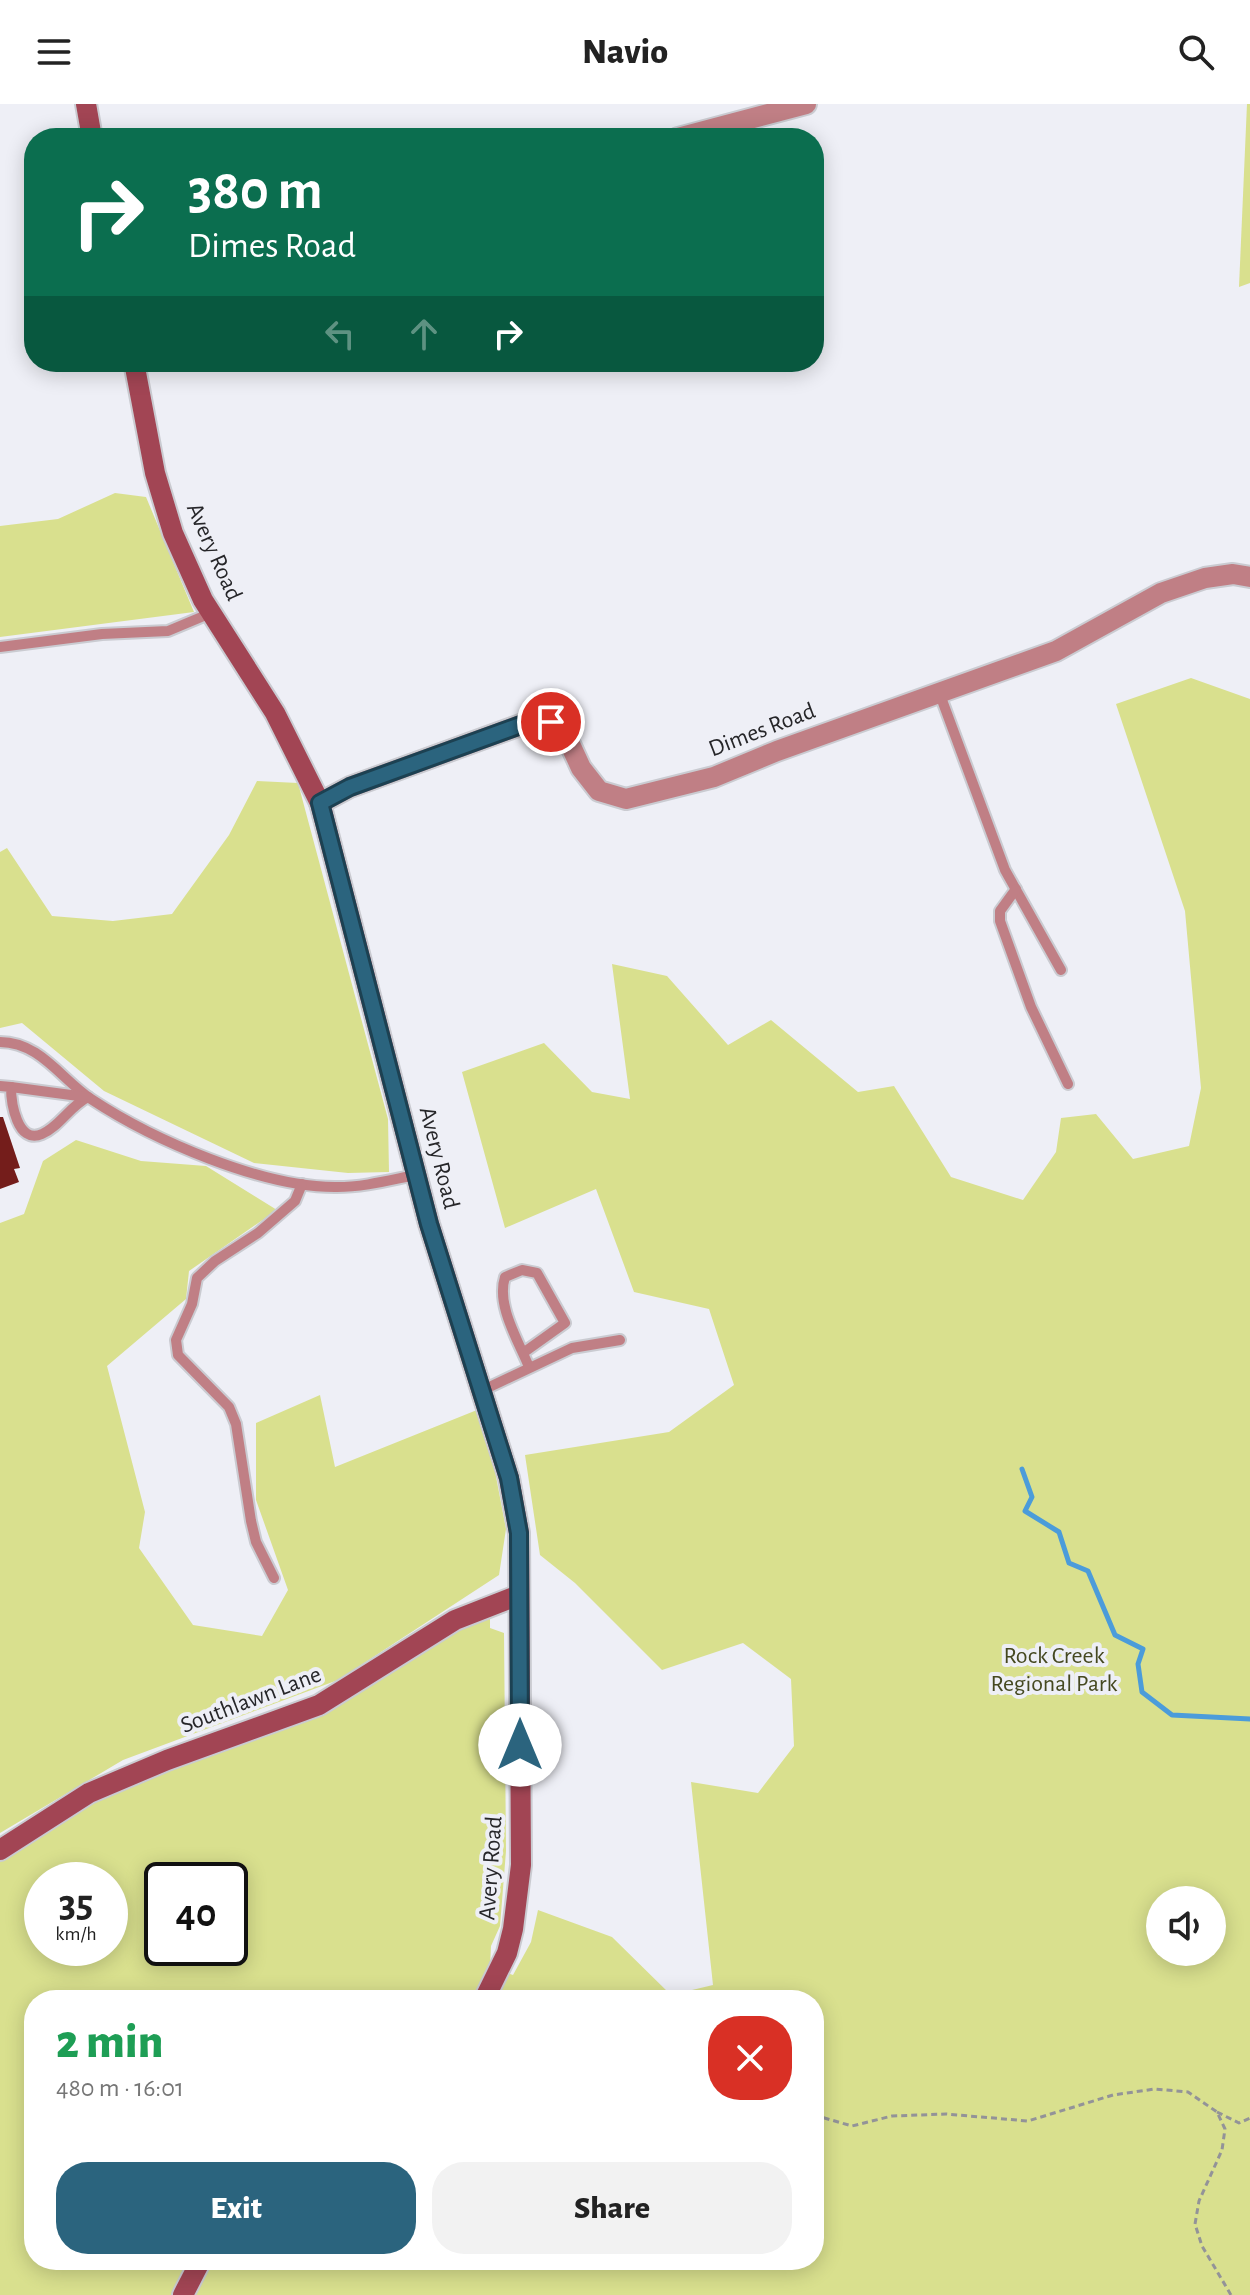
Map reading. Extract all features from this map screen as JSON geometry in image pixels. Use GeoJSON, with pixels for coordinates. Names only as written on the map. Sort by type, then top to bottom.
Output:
{"type":"FeatureCollection","features":[{"type":"Feature","properties":{"kind":"street"},"geometry":{"type":"LineString","coordinates":[[86,104],[90,128]]}},
{"type":"Feature","properties":{"kind":"street"},"geometry":{"type":"LineString","coordinates":[[716,128],[806,104]]}},
{"type":"Feature","properties":{"kind":"street","name":"Avery Road"},"geometry":{"type":"LineString","coordinates":[[136,372],[155,473],[173,533],[211,613],[275,713],[320,803],[416,1175],[463,1338],[497,1436],[515,1507],[519,1533],[521,1865],[507,1953],[489,1990]]}},
{"type":"Feature","properties":{"kind":"street","name":"Dimes Road"},"geometry":{"type":"LineString","coordinates":[[320,803],[350,787],[537,719],[551,722],[564,731],[581,768],[599,791],[626,799],[714,777],[777,751],[1056,651],[1161,593],[1205,578],[1233,574],[1250,577]]}},
{"type":"Feature","properties":{"kind":"street","name":"Southlawn Lane"},"geometry":{"type":"LineString","coordinates":[[0,1850],[89,1793],[167,1760],[319,1705],[455,1620],[519,1595]]}},
{"type":"Feature","properties":{"kind":"street"},"geometry":{"type":"LineString","coordinates":[[183,2295],[196,2270]]}},
{"type":"Feature","properties":{"kind":"lane"},"geometry":{"type":"LineString","coordinates":[[0,647],[102,634],[168,631],[211,613]]}},
{"type":"Feature","properties":{"kind":"lane"},"geometry":{"type":"LineString","coordinates":[[939,692],[1005,870],[1061,970]]}},
{"type":"Feature","properties":{"kind":"lane"},"geometry":{"type":"LineString","coordinates":[[1016,889],[1000,911],[1000,921],[1031,1007],[1068,1084]]}},
{"type":"Feature","properties":{"kind":"lane"},"geometry":{"type":"LineString","coordinates":[[0,1042],[27,1047],[88,1097],[125,1121],[231,1166],[272,1179],[302,1184],[352,1186],[416,1175]]}},
{"type":"Feature","properties":{"kind":"lane"},"geometry":{"type":"LineString","coordinates":[[6,1086],[88,1097],[76,1103],[42,1134],[33,1135],[20,1126],[6,1086]]}},
{"type":"Feature","properties":{"kind":"lane"},"geometry":{"type":"LineString","coordinates":[[274,1578],[256,1542],[236,1424],[229,1407],[178,1355],[176,1340],[192,1304],[197,1278],[295,1201],[302,1184]]}},
{"type":"Feature","properties":{"kind":"lane"},"geometry":{"type":"LineString","coordinates":[[523,1353],[565,1323],[537,1273],[522,1270],[505,1277],[500,1293],[523,1353],[529,1367]]}},
{"type":"Feature","properties":{"kind":"lane"},"geometry":{"type":"LineString","coordinates":[[481,1391],[572,1348],[620,1340]]}},
{"type":"Feature","properties":{"kind":"path"},"geometry":{"type":"LineString","coordinates":[[824,2118],[852,2126],[892,2116],[946,2114],[1028,2121],[1113,2095],[1155,2089],[1188,2092],[1239,2123],[1250,2118]]}},
{"type":"Feature","properties":{"kind":"path"},"geometry":{"type":"LineString","coordinates":[[1217,2112],[1225,2129],[1222,2150],[1199,2201],[1195,2224],[1202,2246],[1231,2295]]}},
{"type":"Feature","properties":{"kind":"green space"},"geometry":{"type":"Polygon","coordinates":[[[1247,104],[1250,104],[1250,283],[1239,287],[1247,104]]]}},
{"type":"Feature","properties":{"kind":"green space"},"geometry":{"type":"Polygon","coordinates":[[[115,493],[146,497],[194,612],[0,637],[0,526],[58,519],[115,493]]]}},
{"type":"Feature","properties":{"kind":"green space","name":"Rock Creek Regional Park"},"geometry":{"type":"Polygon","coordinates":[[[1191,678],[1250,699],[1250,2295],[190,2295],[204,2270],[824,2270],[824,1990],[692,1990],[713,1985],[691,1782],[758,1793],[794,1746],[791,1679],[743,1643],[662,1670],[575,1583],[540,1555],[525,1455],[669,1432],[734,1385],[709,1309],[634,1292],[596,1189],[505,1228],[462,1072],[544,1043],[592,1092],[630,1099],[612,964],[667,976],[728,1045],[771,1020],[858,1092],[894,1086],[951,1177],[1023,1200],[1056,1152],[1061,1118],[1096,1114],[1133,1159],[1189,1146],[1201,1088],[1185,911],[1116,704],[1191,678]]]}},
{"type":"Feature","properties":{"kind":"green space"},"geometry":{"type":"Polygon","coordinates":[[[257,781],[298,783],[388,1119],[389,1172],[348,1173],[254,1163],[104,1091],[22,1023],[0,1028],[0,852],[7,848],[52,916],[113,921],[172,914],[229,835],[257,781]]]}},
{"type":"Feature","properties":{"kind":"green space"},"geometry":{"type":"Polygon","coordinates":[[[76,1140],[141,1161],[206,1166],[277,1210],[189,1271],[186,1299],[107,1366],[145,1512],[139,1548],[193,1625],[262,1636],[288,1590],[256,1500],[256,1423],[320,1395],[335,1467],[477,1410],[494,1466],[506,1529],[499,1575],[338,1680],[123,1760],[0,1833],[0,1223],[24,1214],[43,1161],[76,1140]]]}},
{"type":"Feature","properties":{"kind":"green space"},"geometry":{"type":"Polygon","coordinates":[[[490,1611],[490,1628],[504,1633],[506,1851],[500,1926],[491,1946],[490,1967],[478,1990],[24,1990],[24,2270],[186,2270],[171,2295],[0,2295],[0,1859],[102,1793],[215,1750],[490,1611]]]}},
{"type":"Feature","properties":{"kind":"green space"},"geometry":{"type":"Polygon","coordinates":[[[538,1910],[612,1937],[666,1990],[495,1990],[504,1972],[513,1975],[531,1942],[538,1910]]]}},
{"type":"Feature","properties":{"kind":"building"},"geometry":{"type":"Polygon","coordinates":[[[0,1117],[3,1117],[20,1168],[14,1169],[19,1182],[0,1189],[0,1117]]]}},
{"type":"Feature","properties":{"kind":"waterway"},"geometry":{"type":"LineString","coordinates":[[1022,1469],[1032,1497],[1025,1511],[1059,1532],[1069,1563],[1088,1571],[1115,1635],[1143,1649],[1138,1664],[1142,1692],[1172,1715],[1250,1719]]}},
{"type":"Feature","properties":{"kind":"route"},"geometry":{"type":"LineString","coordinates":[[520,1745],[519,1533],[509,1478],[429,1224],[320,803],[350,787],[537,719],[551,722]]}}]}
